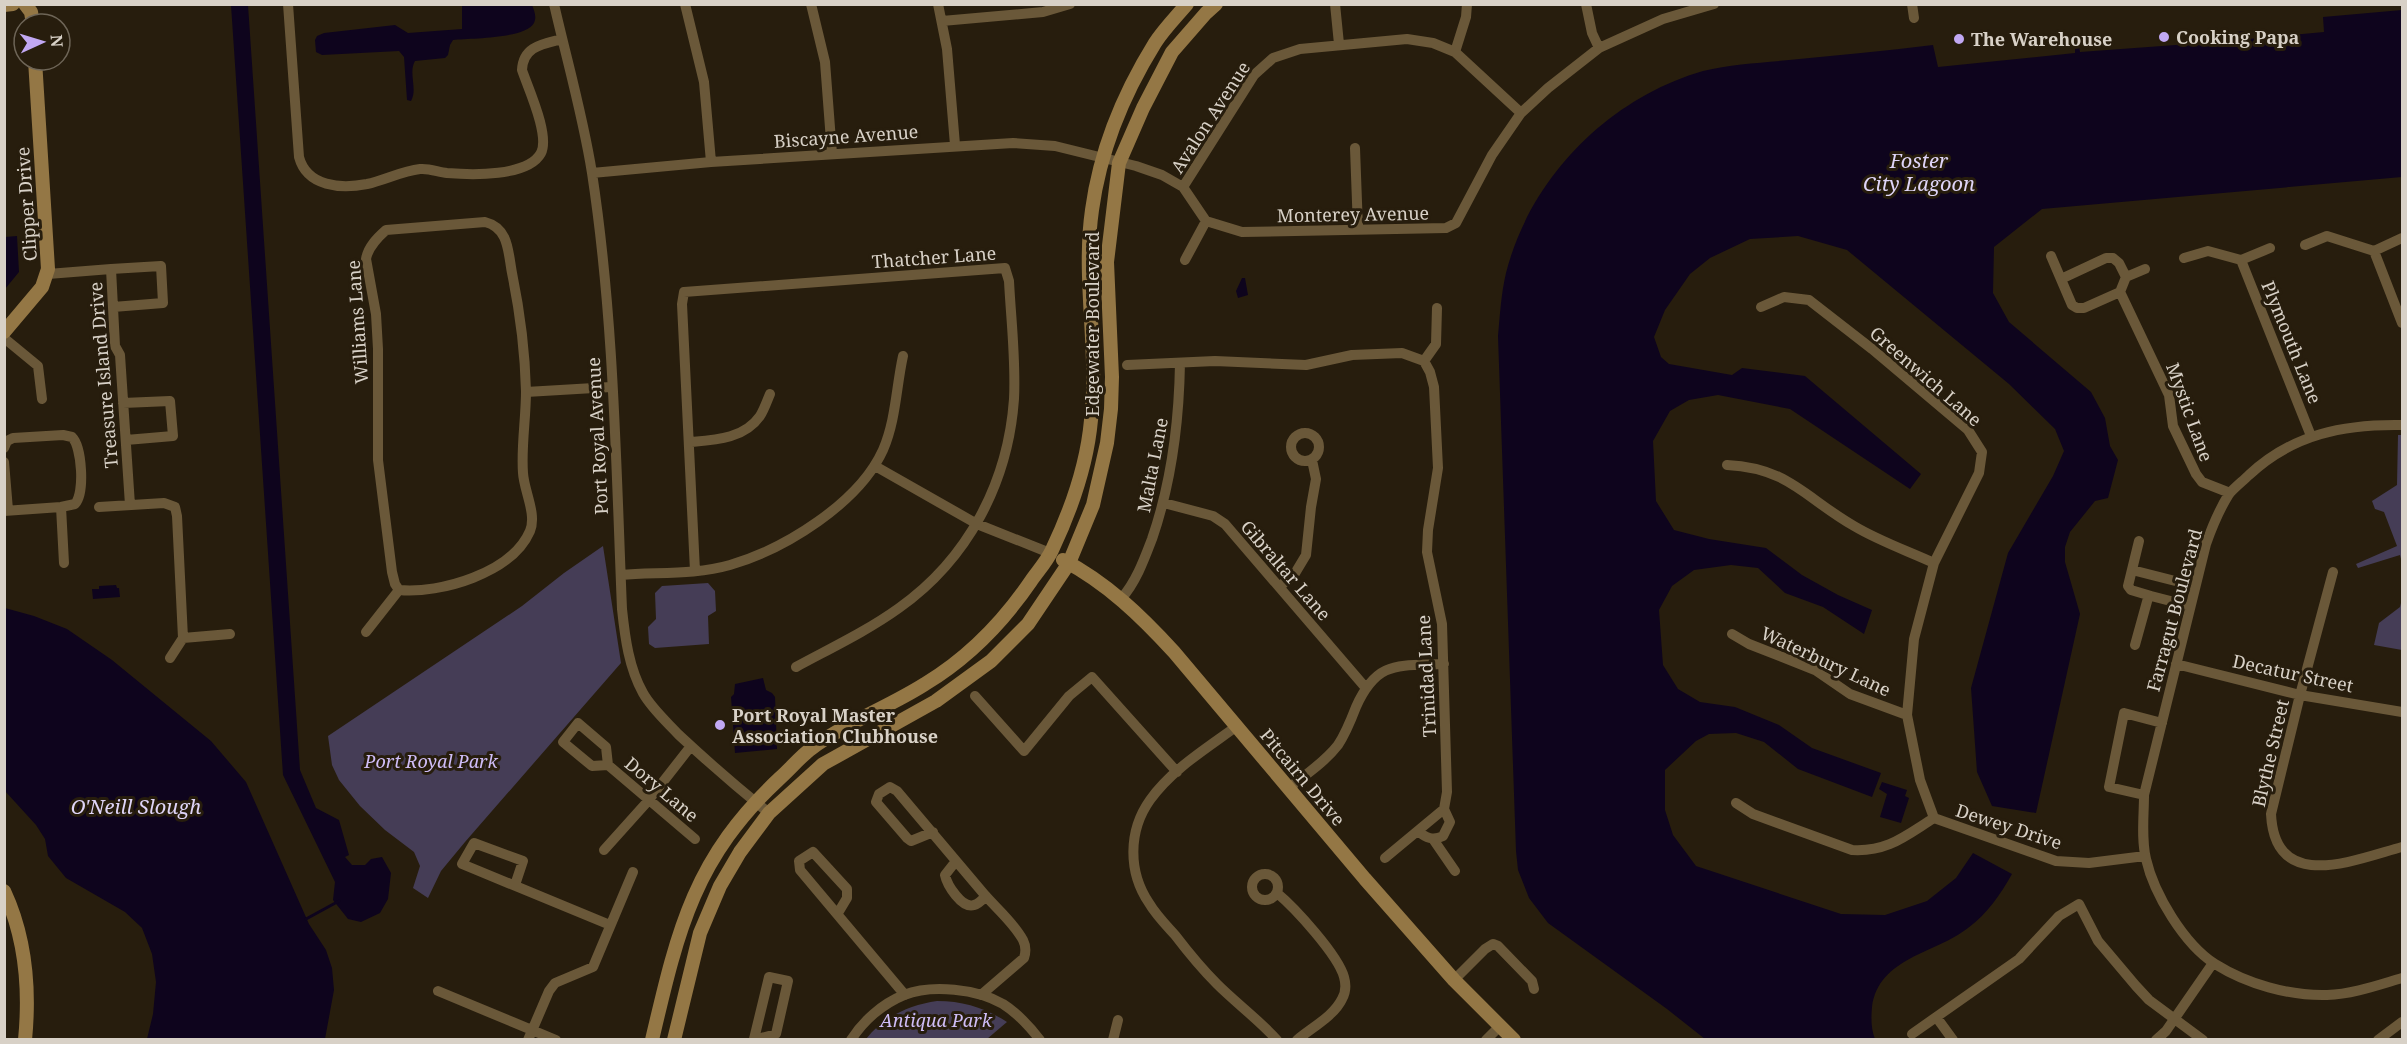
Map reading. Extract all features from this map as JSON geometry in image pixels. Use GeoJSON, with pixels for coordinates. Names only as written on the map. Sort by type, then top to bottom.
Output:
{"type":"FeatureCollection","features":[{"type":"Feature","properties":{"kind":"street"},"geometry":{"type":"LineString","coordinates":[[4,5],[13,4]]}},
{"type":"Feature","properties":{"kind":"street"},"geometry":{"type":"LineString","coordinates":[[288,4],[296,122],[302,169],[330,186],[367,184],[422,168],[446,173],[473,174],[519,170],[533,162],[542,150],[542,130],[522,70],[523,62],[536,45],[562,39]]}},
{"type":"Feature","properties":{"kind":"street","name":"Port Royal Avenue"},"geometry":{"type":"LineString","coordinates":[[554,4],[575,88],[591,173],[604,273],[625,635],[634,673],[644,694],[657,712],[691,746],[769,813]]}},
{"type":"Feature","properties":{"kind":"street"},"geometry":{"type":"LineString","coordinates":[[685,4],[704,82],[711,162]]}},
{"type":"Feature","properties":{"kind":"street"},"geometry":{"type":"LineString","coordinates":[[811,4],[825,62],[832,154]]}},
{"type":"Feature","properties":{"kind":"street"},"geometry":{"type":"LineString","coordinates":[[938,4],[949,68],[955,145]]}},
{"type":"Feature","properties":{"kind":"street"},"geometry":{"type":"LineString","coordinates":[[942,21],[1042,12],[1070,4]]}},
{"type":"Feature","properties":{"kind":"street","name":"Edgewater Boulevard"},"geometry":{"type":"LineString","coordinates":[[652,1040],[672,956],[693,896],[724,841],[755,802],[812,748],[876,710],[926,684],[977,646],[1013,608],[1050,554],[1074,498],[1092,418],[1089,244],[1092,212],[1102,158],[1125,100],[1156,41],[1187,4]]}},
{"type":"Feature","properties":{"kind":"street","name":"Edgewater Boulevard"},"geometry":{"type":"LineString","coordinates":[[674,1040],[700,933],[720,886],[740,852],[769,813],[823,764],[936,701],[991,661],[1028,624],[1069,563],[1093,505],[1112,409],[1107,262],[1111,214],[1119,163],[1143,108],[1172,52],[1216,4]]}},
{"type":"Feature","properties":{"kind":"street"},"geometry":{"type":"LineString","coordinates":[[1335,4],[1339,44]]}},
{"type":"Feature","properties":{"kind":"street"},"geometry":{"type":"LineString","coordinates":[[1455,52],[1466,17],[1467,4]]}},
{"type":"Feature","properties":{"kind":"street"},"geometry":{"type":"LineString","coordinates":[[1586,4],[1592,33],[1599,48]]}},
{"type":"Feature","properties":{"kind":"street","name":"Monterey Avenue"},"geometry":{"type":"LineString","coordinates":[[1206,221],[1242,232],[1446,228],[1456,223],[1492,155],[1521,113],[1548,88],[1599,48],[1663,20],[1714,4]]}},
{"type":"Feature","properties":{"kind":"street"},"geometry":{"type":"LineString","coordinates":[[1912,4],[1914,18]]}},
{"type":"Feature","properties":{"kind":"street","name":"Avalon Avenue"},"geometry":{"type":"LineString","coordinates":[[1184,188],[1247,84],[1264,65],[1285,53],[1339,44],[1419,39],[1455,52],[1521,113]]}},
{"type":"Feature","properties":{"kind":"street","name":"Clipper Drive"},"geometry":{"type":"LineString","coordinates":[[4,332],[40,290],[48,274],[36,72]]}},
{"type":"Feature","properties":{"kind":"street","name":"Biscayne Avenue"},"geometry":{"type":"LineString","coordinates":[[591,173],[711,162],[1013,143],[1054,146],[1102,158]]}},
{"type":"Feature","properties":{"kind":"street"},"geometry":{"type":"LineString","coordinates":[[1355,148],[1358,228]]}},
{"type":"Feature","properties":{"kind":"street"},"geometry":{"type":"LineString","coordinates":[[1102,158],[1136,166],[1184,188],[1206,221],[1185,260]]}},
{"type":"Feature","properties":{"kind":"street","name":"Williams Lane"},"geometry":{"type":"LineString","coordinates":[[485,222],[500,228],[508,250],[515,289],[522,336],[526,392],[523,475],[532,521],[526,539],[503,560],[468,580],[445,587],[399,590],[392,572],[378,460],[378,345],[367,253],[376,239],[386,230],[485,222]]}},
{"type":"Feature","properties":{"kind":"street"},"geometry":{"type":"LineString","coordinates":[[2305,245],[2327,236],[2374,250],[2403,238]]}},
{"type":"Feature","properties":{"kind":"street"},"geometry":{"type":"LineString","coordinates":[[2184,258],[2208,251],[2241,260],[2270,248]]}},
{"type":"Feature","properties":{"kind":"street"},"geometry":{"type":"LineString","coordinates":[[2374,250],[2403,323]]}},
{"type":"Feature","properties":{"kind":"street"},"geometry":{"type":"LineString","coordinates":[[2051,256],[2072,304],[2077,308],[2084,308],[2120,292],[2126,277],[2145,269]]}},
{"type":"Feature","properties":{"kind":"street"},"geometry":{"type":"LineString","coordinates":[[2061,279],[2106,258],[2113,258],[2119,263],[2126,277]]}},
{"type":"Feature","properties":{"kind":"street","name":"Plymouth Lane"},"geometry":{"type":"LineString","coordinates":[[2241,260],[2311,436]]}},
{"type":"Feature","properties":{"kind":"street"},"geometry":{"type":"LineString","coordinates":[[111,269],[161,266],[164,303],[113,306]]}},
{"type":"Feature","properties":{"kind":"street","name":"Thatcher Lane"},"geometry":{"type":"LineString","coordinates":[[695,571],[682,304],[684,292],[1005,268],[1009,280],[1014,399],[1008,442],[1000,472],[977,524],[950,562],[924,589],[883,619],[796,667]]}},
{"type":"Feature","properties":{"kind":"street","name":"Treasure Island Drive"},"geometry":{"type":"LineString","coordinates":[[48,274],[111,269],[115,346],[120,355],[130,505]]}},
{"type":"Feature","properties":{"kind":"street","name":"Mystic Lane"},"geometry":{"type":"LineString","coordinates":[[2120,292],[2169,395],[2173,426],[2196,474],[2202,482],[2230,493]]}},
{"type":"Feature","properties":{"kind":"street","name":"Greenwich Lane"},"geometry":{"type":"LineString","coordinates":[[1761,307],[1784,297],[1809,300],[1872,349],[1968,430],[1982,452],[1979,473],[1934,563],[1914,639],[1907,715],[1920,780],[1934,818]]}},
{"type":"Feature","properties":{"kind":"street"},"geometry":{"type":"LineString","coordinates":[[1127,365],[1247,362],[1297,365],[1352,355],[1402,353],[1424,361],[1436,344],[1437,308]]}},
{"type":"Feature","properties":{"kind":"street"},"geometry":{"type":"LineString","coordinates":[[4,338],[38,366],[42,399]]}},
{"type":"Feature","properties":{"kind":"street"},"geometry":{"type":"LineString","coordinates":[[621,575],[695,571],[729,565],[752,556],[816,523],[841,505],[875,466],[891,429],[903,357]]}},
{"type":"Feature","properties":{"kind":"street","name":"Trinidad Lane"},"geometry":{"type":"LineString","coordinates":[[1424,361],[1434,387],[1438,468],[1428,530],[1427,552],[1442,624],[1448,776],[1444,809],[1449,817],[1449,827],[1443,836],[1433,839]]}},
{"type":"Feature","properties":{"kind":"street","name":"Malta Lane"},"geometry":{"type":"LineString","coordinates":[[1121,600],[1139,571],[1164,503],[1178,425],[1180,363]]}},
{"type":"Feature","properties":{"kind":"street"},"geometry":{"type":"LineString","coordinates":[[526,392],[611,387]]}},
{"type":"Feature","properties":{"kind":"street"},"geometry":{"type":"LineString","coordinates":[[690,442],[719,440],[736,435],[760,416],[770,394]]}},
{"type":"Feature","properties":{"kind":"street"},"geometry":{"type":"LineString","coordinates":[[123,403],[170,400],[173,436],[126,440]]}},
{"type":"Feature","properties":{"kind":"street","name":"Farragut Boulevard"},"geometry":{"type":"LineString","coordinates":[[2213,963],[2171,917],[2155,887],[2145,856],[2143,824],[2145,795],[2206,544],[2215,520],[2230,493],[2264,462],[2311,436],[2367,424],[2403,425]]}},
{"type":"Feature","properties":{"kind":"street"},"geometry":{"type":"LineString","coordinates":[[4,448],[7,441],[14,438],[72,436],[78,444],[81,494],[75,504],[61,507],[6,510],[4,462]]}},
{"type":"Feature","properties":{"kind":"street"},"geometry":{"type":"LineString","coordinates":[[1279,587],[1294,574],[1306,555],[1316,479],[1312,460]]}},
{"type":"Feature","properties":{"kind":"street"},"geometry":{"type":"LineString","coordinates":[[1727,465],[1752,466],[1777,475],[1854,527],[1934,563]]}},
{"type":"Feature","properties":{"kind":"street"},"geometry":{"type":"LineString","coordinates":[[875,466],[977,524],[1050,554]]}},
{"type":"Feature","properties":{"kind":"street","name":"Gibraltar Lane"},"geometry":{"type":"LineString","coordinates":[[1164,503],[1213,516],[1225,524],[1365,687]]}},
{"type":"Feature","properties":{"kind":"street"},"geometry":{"type":"LineString","coordinates":[[99,507],[168,504],[175,507],[183,638],[170,658]]}},
{"type":"Feature","properties":{"kind":"street"},"geometry":{"type":"LineString","coordinates":[[61,507],[64,563]]}},
{"type":"Feature","properties":{"kind":"street"},"geometry":{"type":"LineString","coordinates":[[2139,541],[2128,586],[2132,590],[2190,606]]}},
{"type":"Feature","properties":{"kind":"street","name":"Pitcairn Drive"},"geometry":{"type":"LineString","coordinates":[[1050,554],[1069,563],[1142,617],[1365,879],[1454,980],[1514,1040]]}},
{"type":"Feature","properties":{"kind":"street"},"geometry":{"type":"LineString","coordinates":[[2132,570],[2195,586]]}},
{"type":"Feature","properties":{"kind":"street","name":"Blythe Street"},"geometry":{"type":"LineString","coordinates":[[2333,572],[2271,814],[2274,834],[2283,851],[2291,859],[2303,864],[2324,867],[2403,847]]}},
{"type":"Feature","properties":{"kind":"street"},"geometry":{"type":"LineString","coordinates":[[366,632],[399,590]]}},
{"type":"Feature","properties":{"kind":"street"},"geometry":{"type":"LineString","coordinates":[[2135,645],[2145,605],[2151,596]]}},
{"type":"Feature","properties":{"kind":"street"},"geometry":{"type":"LineString","coordinates":[[183,638],[230,634]]}},
{"type":"Feature","properties":{"kind":"street","name":"Waterbury Lane"},"geometry":{"type":"LineString","coordinates":[[1732,634],[1749,644],[1815,670],[1850,694],[1907,715]]}},
{"type":"Feature","properties":{"kind":"street"},"geometry":{"type":"LineString","coordinates":[[1289,788],[1337,746],[1365,687],[1381,672],[1388,668],[1444,664]]}},
{"type":"Feature","properties":{"kind":"street","name":"Decatur Street"},"geometry":{"type":"LineString","coordinates":[[2176,664],[2300,695],[2403,712]]}},
{"type":"Feature","properties":{"kind":"street"},"geometry":{"type":"LineString","coordinates":[[975,696],[1024,751],[1069,696],[1092,677],[1177,772]]}},
{"type":"Feature","properties":{"kind":"street"},"geometry":{"type":"LineString","coordinates":[[2145,795],[2109,788],[2124,713],[2162,723]]}},
{"type":"Feature","properties":{"kind":"street","name":"Dory Lane"},"geometry":{"type":"LineString","coordinates":[[608,765],[592,766],[563,742],[578,723],[606,747],[608,765],[648,801],[695,838]]}},
{"type":"Feature","properties":{"kind":"street"},"geometry":{"type":"LineString","coordinates":[[1236,726],[1177,772],[1149,801],[1135,835],[1133,852],[1135,872],[1149,904],[1212,978],[1277,1040]]}},
{"type":"Feature","properties":{"kind":"street"},"geometry":{"type":"LineString","coordinates":[[604,850],[648,801],[691,746]]}},
{"type":"Feature","properties":{"kind":"street"},"geometry":{"type":"LineString","coordinates":[[933,832],[916,840],[907,838],[879,806],[876,798],[884,789],[894,788],[933,832],[1025,943],[1026,953],[1016,966],[981,995]]}},
{"type":"Feature","properties":{"kind":"street"},"geometry":{"type":"LineString","coordinates":[[1736,802],[1753,814],[1852,850],[1869,851],[1883,848],[1934,818]]}},
{"type":"Feature","properties":{"kind":"street"},"geometry":{"type":"LineString","coordinates":[[1385,858],[1444,809]]}},
{"type":"Feature","properties":{"kind":"street","name":"Dewey Drive"},"geometry":{"type":"LineString","coordinates":[[1934,818],[2056,861],[2089,863],[2145,856]]}},
{"type":"Feature","properties":{"kind":"street"},"geometry":{"type":"LineString","coordinates":[[1418,831],[1433,839],[1455,871]]}},
{"type":"Feature","properties":{"kind":"street"},"geometry":{"type":"LineString","coordinates":[[515,885],[523,861],[474,843],[462,864],[610,925]]}},
{"type":"Feature","properties":{"kind":"street"},"geometry":{"type":"LineString","coordinates":[[838,913],[847,898],[847,889],[813,852],[799,861],[800,870],[904,995]]}},
{"type":"Feature","properties":{"kind":"street"},"geometry":{"type":"LineString","coordinates":[[956,861],[945,875],[947,883],[968,905],[975,905],[986,896]]}},
{"type":"Feature","properties":{"kind":"street"},"geometry":{"type":"LineString","coordinates":[[530,1035],[555,983],[593,967],[633,872]]}},
{"type":"Feature","properties":{"kind":"street"},"geometry":{"type":"LineString","coordinates":[[4,891],[13,910],[24,950],[27,998],[25,1040]]}},
{"type":"Feature","properties":{"kind":"street"},"geometry":{"type":"LineString","coordinates":[[1277,893],[1327,949],[1345,979],[1344,997],[1336,1008],[1297,1040]]}},
{"type":"Feature","properties":{"kind":"street"},"geometry":{"type":"LineString","coordinates":[[1912,1034],[2019,959],[2058,916],[2079,904],[2098,941],[2149,1000],[2203,1040]]}},
{"type":"Feature","properties":{"kind":"street"},"geometry":{"type":"LineString","coordinates":[[1454,980],[1485,949],[1493,945],[1498,946],[1532,981],[1534,989]]}},
{"type":"Feature","properties":{"kind":"street"},"geometry":{"type":"LineString","coordinates":[[2156,1040],[2166,1031],[2213,963],[2246,979],[2278,990],[2310,995],[2348,993],[2403,978]]}},
{"type":"Feature","properties":{"kind":"street"},"geometry":{"type":"LineString","coordinates":[[769,977],[788,981],[776,1034],[754,1039],[769,977]]}},
{"type":"Feature","properties":{"kind":"street"},"geometry":{"type":"LineString","coordinates":[[851,1040],[873,1014],[904,995],[949,989],[981,995],[1002,1004],[1040,1040]]}},
{"type":"Feature","properties":{"kind":"street"},"geometry":{"type":"LineString","coordinates":[[438,990],[530,1035],[556,1040]]}},
{"type":"Feature","properties":{"kind":"street"},"geometry":{"type":"LineString","coordinates":[[1937,1018],[1953,1040]]}},
{"type":"Feature","properties":{"kind":"street"},"geometry":{"type":"LineString","coordinates":[[1113,1040],[1118,1020]]}},
{"type":"Feature","properties":{"kind":"street"},"geometry":{"type":"LineString","coordinates":[[2378,1040],[2403,1022]]}},
{"type":"Feature","properties":{"kind":"street"},"geometry":{"type":"LineString","coordinates":[[1486,1040],[1500,1026]]}},
{"type":"Feature","properties":{"kind":"green space"},"geometry":{"type":"Polygon","coordinates":[[[2398,435],[2402,435],[2402,563],[2400,555],[2358,568],[2356,564],[2397,546],[2384,512],[2375,509],[2372,501],[2397,485],[2398,435]]]}},
{"type":"Feature","properties":{"kind":"green space","name":"Port Royal Park"},"geometry":{"type":"Polygon","coordinates":[[[603,546],[621,663],[441,871],[428,898],[413,888],[420,866],[414,852],[385,830],[360,806],[339,780],[332,765],[328,736],[522,606],[603,546]]]}},
{"type":"Feature","properties":{"kind":"green space"},"geometry":{"type":"Polygon","coordinates":[[[708,583],[715,591],[716,611],[708,616],[709,644],[655,648],[649,644],[648,627],[656,619],[655,593],[662,586],[708,583]]]}},
{"type":"Feature","properties":{"kind":"green space"},"geometry":{"type":"Polygon","coordinates":[[[2402,599],[2402,650],[2374,645],[2379,623],[2400,607],[2402,599]]]}},
{"type":"Feature","properties":{"kind":"green space","name":"Antiqua Park"},"geometry":{"type":"Polygon","coordinates":[[[937,1001],[974,1006],[1007,1022],[987,1039],[866,1039],[880,1024],[897,1013],[937,1001]]]}},
{"type":"Feature","properties":{"kind":"water"},"geometry":{"type":"Polygon","coordinates":[[[231,5],[248,5],[300,770],[316,808],[339,820],[349,855],[345,857],[352,865],[365,865],[371,859],[382,857],[391,873],[388,899],[380,913],[361,922],[348,919],[333,900],[335,882],[283,775],[231,5]]]}},
{"type":"Feature","properties":{"kind":"water"},"geometry":{"type":"Polygon","coordinates":[[[462,5],[532,5],[535,21],[529,28],[509,35],[453,40],[445,58],[415,61],[412,71],[414,91],[411,101],[407,100],[404,57],[399,51],[322,55],[316,52],[315,40],[317,36],[324,33],[395,25],[408,33],[462,29],[462,5]]]}},
{"type":"Feature","properties":{"kind":"water","name":"Foster City Lagoon"},"geometry":{"type":"Polygon","coordinates":[[[2402,10],[2402,177],[2042,209],[1994,247],[1993,293],[2009,322],[2091,392],[2105,418],[2110,446],[2118,460],[2108,498],[2095,501],[2070,532],[2065,547],[2065,562],[2080,614],[2036,813],[1992,806],[1977,772],[1971,688],[2008,553],[2053,476],[2064,451],[2055,429],[2009,384],[1847,250],[1798,236],[1750,239],[1710,258],[1690,274],[1665,310],[1654,337],[1661,357],[1669,364],[1732,375],[1742,368],[1805,376],[1921,474],[1910,489],[1790,409],[1718,395],[1689,400],[1670,411],[1653,441],[1656,501],[1674,530],[1709,539],[1766,548],[1802,575],[1872,610],[1864,634],[1823,607],[1785,593],[1758,568],[1731,565],[1694,570],[1672,586],[1659,610],[1663,665],[1678,689],[1700,702],[1735,707],[1779,725],[1812,748],[1881,773],[1872,797],[1798,769],[1764,742],[1736,733],[1709,734],[1696,741],[1665,770],[1665,810],[1673,835],[1696,866],[1841,914],[1885,915],[1927,901],[1956,878],[1973,853],[2012,874],[1993,903],[1968,928],[1955,937],[1910,958],[1885,977],[1877,990],[1872,1007],[1875,1039],[1705,1039],[1548,923],[1529,898],[1518,870],[1516,851],[1498,336],[1504,281],[1518,238],[1534,205],[1554,174],[1578,146],[1636,101],[1669,84],[1703,71],[1724,67],[1933,45],[1938,67],[2075,53],[2075,46],[2079,46],[2080,52],[2203,43],[2203,35],[2247,31],[2248,39],[2324,32],[2323,17],[2402,10]]]}},
{"type":"Feature","properties":{"kind":"water"},"geometry":{"type":"Polygon","coordinates":[[[17,236],[19,272],[5,289],[5,237],[17,236]]]}},
{"type":"Feature","properties":{"kind":"water"},"geometry":{"type":"Polygon","coordinates":[[[1242,278],[1245,278],[1248,295],[1238,298],[1236,291],[1242,278]]]}},
{"type":"Feature","properties":{"kind":"water"},"geometry":{"type":"Polygon","coordinates":[[[116,585],[119,588],[120,597],[93,599],[92,589],[99,589],[99,586],[116,585]]]}},
{"type":"Feature","properties":{"kind":"water","name":"O'Neill Slough"},"geometry":{"type":"Polygon","coordinates":[[[5,608],[67,629],[112,660],[211,741],[246,782],[309,924],[326,950],[332,968],[334,990],[325,1039],[147,1039],[153,1014],[156,982],[152,954],[142,928],[125,912],[66,878],[48,856],[45,839],[36,825],[5,791],[5,608]]]}},
{"type":"Feature","properties":{"kind":"water"},"geometry":{"type":"Polygon","coordinates":[[[763,678],[766,690],[775,697],[777,749],[735,753],[731,697],[734,694],[735,684],[763,678]]]}},
{"type":"Feature","properties":{"kind":"water"},"geometry":{"type":"Polygon","coordinates":[[[1882,782],[1907,790],[1905,796],[1909,798],[1901,823],[1880,817],[1887,794],[1879,789],[1882,782]]]}},
{"type":"Feature","properties":{"kind":"waterway"},"geometry":{"type":"LineString","coordinates":[[306,919],[339,901]]}},
{"type":"Feature","properties":{"kind":"place","name":"Cooking Papa"},"geometry":{"type":"Point","coordinates":[2164,37]}},
{"type":"Feature","properties":{"kind":"place","name":"The Warehouse"},"geometry":{"type":"Point","coordinates":[1959,39]}},
{"type":"Feature","properties":{"kind":"place","name":"Port Royal Master Association Clubhouse"},"geometry":{"type":"Point","coordinates":[720,725]}}]}
